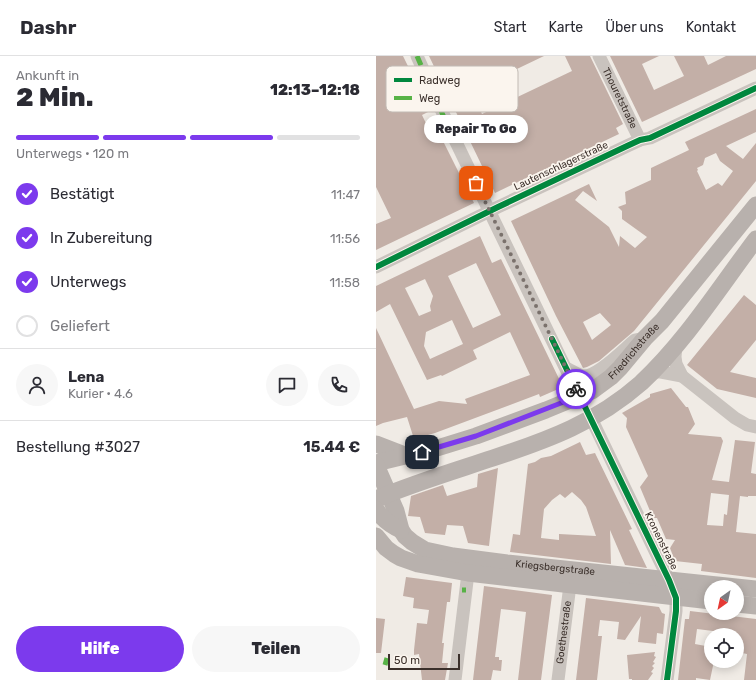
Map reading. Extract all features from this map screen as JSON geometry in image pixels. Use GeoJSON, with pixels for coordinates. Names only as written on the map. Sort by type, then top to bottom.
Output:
{"type":"FeatureCollection","features":[{"type":"Feature","properties":{"kind":"main road","name":"Friedrichstraße"},"geometry":{"type":"LineString","coordinates":[[376,464],[476,436],[592,391],[611,377],[662,321],[756,205]]}},
{"type":"Feature","properties":{"kind":"main road"},"geometry":{"type":"LineString","coordinates":[[383,496],[532,445],[569,430],[620,399],[651,372],[676,345],[756,239]]}},
{"type":"Feature","properties":{"kind":"main road"},"geometry":{"type":"LineString","coordinates":[[640,344],[639,363],[651,372]]}},
{"type":"Feature","properties":{"kind":"main road"},"geometry":{"type":"LineString","coordinates":[[569,430],[579,396]]}},
{"type":"Feature","properties":{"kind":"main road"},"geometry":{"type":"LineString","coordinates":[[376,444],[407,456]]}},
{"type":"Feature","properties":{"kind":"main road"},"geometry":{"type":"LineString","coordinates":[[376,464],[383,496]]}},
{"type":"Feature","properties":{"kind":"main road"},"geometry":{"type":"LineString","coordinates":[[376,480],[383,496],[396,511],[401,530]]}},
{"type":"Feature","properties":{"kind":"main road","name":"Kriegsbergstraße"},"geometry":{"type":"LineString","coordinates":[[376,509],[385,520],[392,526],[401,530],[412,542],[425,550],[435,553],[507,563],[756,589]]}},
{"type":"Feature","properties":{"kind":"main road","name":"Kriegsbergstraße"},"geometry":{"type":"LineString","coordinates":[[377,538],[394,554],[410,562],[468,573],[704,600]]}},
{"type":"Feature","properties":{"kind":"main road"},"geometry":{"type":"LineString","coordinates":[[744,605],[756,606]]}},
{"type":"Feature","properties":{"kind":"street"},"geometry":{"type":"LineString","coordinates":[[417,56],[421,66]]}},
{"type":"Feature","properties":{"kind":"street","name":"Thouretstraße"},"geometry":{"type":"LineString","coordinates":[[599,56],[640,140]]}},
{"type":"Feature","properties":{"kind":"street","name":"Lautenschlagerstraße"},"geometry":{"type":"LineString","coordinates":[[376,267],[489,211],[640,140],[650,138],[756,88]]}},
{"type":"Feature","properties":{"kind":"street"},"geometry":{"type":"LineString","coordinates":[[442,112],[579,396]]}},
{"type":"Feature","properties":{"kind":"street"},"geometry":{"type":"LineString","coordinates":[[566,368],[582,376],[592,375],[635,340],[640,344]]}},
{"type":"Feature","properties":{"kind":"street"},"geometry":{"type":"LineString","coordinates":[[676,345],[676,364],[682,376],[735,418],[747,425],[756,427]]}},
{"type":"Feature","properties":{"kind":"street"},"geometry":{"type":"LineString","coordinates":[[651,372],[661,372],[682,376]]}},
{"type":"Feature","properties":{"kind":"street","name":"Kronenstraße"},"geometry":{"type":"LineString","coordinates":[[591,418],[669,580],[676,598],[676,611],[667,680]]}},
{"type":"Feature","properties":{"kind":"street"},"geometry":{"type":"LineString","coordinates":[[455,680],[468,573]]}},
{"type":"Feature","properties":{"kind":"street","name":"Goethestraße"},"geometry":{"type":"LineString","coordinates":[[558,680],[570,585]]}},
{"type":"Feature","properties":{"kind":"building"},"geometry":{"type":"Polygon","coordinates":[[[376,56],[403,56],[408,66],[386,66],[386,112],[428,112],[422,115],[432,136],[439,133],[474,203],[376,250],[376,224],[391,218],[376,187],[376,56]]]}},
{"type":"Feature","properties":{"kind":"building"},"geometry":{"type":"Polygon","coordinates":[[[429,56],[544,56],[518,68],[518,66],[434,66],[429,56]]]}},
{"type":"Feature","properties":{"kind":"building"},"geometry":{"type":"Polygon","coordinates":[[[565,56],[590,56],[623,124],[616,128],[619,134],[495,193],[456,112],[481,112],[482,114],[486,112],[518,112],[518,97],[572,71],[565,56]]]}},
{"type":"Feature","properties":{"kind":"building"},"geometry":{"type":"Polygon","coordinates":[[[610,56],[659,56],[642,64],[654,90],[684,76],[674,56],[704,56],[708,65],[726,56],[756,56],[756,69],[642,122],[610,56]]]}},
{"type":"Feature","properties":{"kind":"building"},"geometry":{"type":"Polygon","coordinates":[[[756,109],[756,132],[726,146],[743,159],[756,143],[756,181],[634,331],[599,361],[583,368],[556,316],[511,221],[589,184],[597,201],[583,191],[575,200],[609,227],[619,247],[620,236],[635,248],[647,237],[622,219],[622,211],[618,207],[626,204],[625,192],[651,180],[651,168],[689,150],[685,142],[756,109]],[[716,153],[705,158],[703,165],[697,168],[706,190],[718,183],[722,186],[733,171],[720,161],[716,153]],[[600,313],[583,322],[592,340],[611,325],[600,313]]]}},
{"type":"Feature","properties":{"kind":"building"},"geometry":{"type":"Polygon","coordinates":[[[480,236],[492,263],[501,259],[563,387],[540,397],[539,394],[435,433],[414,439],[407,417],[376,426],[376,328],[414,409],[439,401],[467,404],[465,399],[530,375],[510,332],[473,350],[477,359],[442,376],[441,375],[427,380],[390,304],[376,312],[376,286],[480,236]],[[476,263],[448,276],[473,328],[501,315],[476,263]],[[425,279],[405,288],[419,316],[431,311],[430,306],[433,296],[425,279]],[[452,320],[426,332],[424,346],[430,359],[463,344],[452,320]]]}},
{"type":"Feature","properties":{"kind":"building"},"geometry":{"type":"Polygon","coordinates":[[[744,295],[756,305],[756,340],[730,372],[756,378],[756,398],[717,389],[687,365],[744,295]]]}},
{"type":"Feature","properties":{"kind":"building"},"geometry":{"type":"Polygon","coordinates":[[[671,388],[686,407],[688,407],[695,424],[688,434],[721,437],[723,441],[712,480],[729,482],[735,440],[755,442],[751,473],[756,474],[756,496],[740,496],[736,532],[756,534],[756,578],[701,571],[702,564],[675,561],[670,548],[675,540],[666,539],[657,518],[653,518],[640,487],[648,476],[626,427],[627,418],[622,413],[650,397],[650,394],[671,388]],[[711,493],[707,525],[723,526],[724,514],[727,515],[729,495],[711,493]]]}},
{"type":"Feature","properties":{"kind":"building"},"geometry":{"type":"Polygon","coordinates":[[[580,442],[586,455],[595,453],[632,529],[629,530],[647,568],[625,565],[610,530],[611,564],[510,552],[513,534],[520,535],[528,464],[541,458],[551,456],[580,442]],[[572,492],[565,498],[560,494],[552,500],[544,509],[541,538],[559,540],[559,534],[596,536],[586,507],[572,492]]]}},
{"type":"Feature","properties":{"kind":"building"},"geometry":{"type":"Polygon","coordinates":[[[498,468],[489,546],[468,543],[463,526],[447,525],[445,535],[425,533],[420,517],[408,516],[411,496],[443,485],[447,496],[477,487],[478,474],[498,468]]]}},
{"type":"Feature","properties":{"kind":"building"},"geometry":{"type":"Polygon","coordinates":[[[406,577],[452,583],[450,602],[447,602],[442,643],[444,643],[442,663],[448,663],[445,680],[422,680],[419,654],[414,655],[414,650],[417,623],[427,624],[429,610],[413,608],[414,598],[403,596],[406,577]]]}},
{"type":"Feature","properties":{"kind":"building"},"geometry":{"type":"Polygon","coordinates":[[[484,586],[552,595],[541,680],[518,680],[526,612],[501,609],[495,657],[499,657],[499,660],[502,660],[501,671],[493,670],[491,680],[473,680],[484,586]]]}},
{"type":"Feature","properties":{"kind":"building"},"geometry":{"type":"Polygon","coordinates":[[[586,598],[659,607],[662,613],[665,614],[663,634],[657,633],[656,644],[638,642],[641,616],[625,640],[617,639],[619,622],[600,620],[598,636],[602,636],[597,680],[576,680],[586,598]]]}},
{"type":"Feature","properties":{"kind":"building"},"geometry":{"type":"Polygon","coordinates":[[[690,611],[704,613],[704,620],[744,620],[744,618],[756,619],[756,680],[744,680],[747,654],[744,653],[744,628],[704,628],[704,630],[697,629],[695,644],[704,646],[704,668],[713,668],[710,680],[696,678],[696,680],[678,680],[685,619],[689,619],[690,611]]]}},
{"type":"Feature","properties":{"kind":"building"},"geometry":{"type":"Polygon","coordinates":[[[376,618],[385,619],[381,653],[376,653],[376,618]]]}},
{"type":"Feature","properties":{"kind":"building"},"geometry":{"type":"Polygon","coordinates":[[[655,652],[654,656],[656,657],[653,662],[655,663],[652,666],[654,668],[651,672],[653,673],[648,680],[629,679],[627,655],[655,652]]]}},
{"type":"Feature","properties":{"kind":"marked path"},"geometry":{"type":"LineString","coordinates":[[417,56],[421,66]]}},
{"type":"Feature","properties":{"kind":"marked path"},"geometry":{"type":"LineString","coordinates":[[442,112],[446,122]]}},
{"type":"Feature","properties":{"kind":"marked path"},"geometry":{"type":"LineString","coordinates":[[385,665],[387,658]]}},
{"type":"Feature","properties":{"kind":"cycle path"},"geometry":{"type":"LineString","coordinates":[[376,267],[627,146],[640,140],[650,138],[756,88]]}},
{"type":"Feature","properties":{"kind":"cycle path"},"geometry":{"type":"LineString","coordinates":[[552,339],[669,580],[676,598],[676,611],[667,680]]}},
{"type":"Feature","properties":{"kind":"way so far"},"geometry":{"type":"LineString","coordinates":[[476,183],[576,389]]}},
{"type":"Feature","properties":{"kind":"place","name":"Repair To Go"},"geometry":{"type":"Point","coordinates":[476,183]}},
{"type":"Feature","properties":{"kind":"route"},"geometry":{"type":"LineString","coordinates":[[422,452],[476,436],[546,410],[579,396],[576,389]]}}]}
